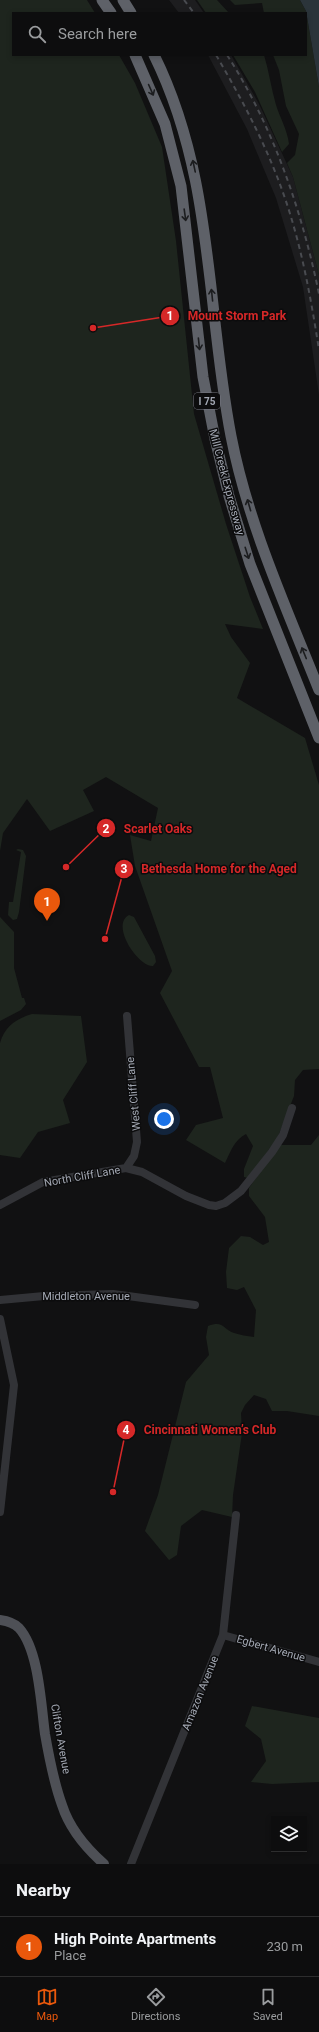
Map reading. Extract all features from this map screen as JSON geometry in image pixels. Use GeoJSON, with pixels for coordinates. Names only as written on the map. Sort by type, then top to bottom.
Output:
{"type":"FeatureCollection","features":[{"type":"Feature","properties":{"kind":"highway"},"geometry":{"type":"LineString","coordinates":[[102,0],[109,12]]}},
{"type":"Feature","properties":{"kind":"highway"},"geometry":{"type":"LineString","coordinates":[[122,0],[130,12]]}},
{"type":"Feature","properties":{"kind":"highway","name":"Mill Creek Expressway"},"geometry":{"type":"LineString","coordinates":[[135,56],[165,124],[181,186],[203,377],[214,438],[229,496],[253,570],[319,738]]}},
{"type":"Feature","properties":{"kind":"highway","name":"Mill Creek Expressway"},"geometry":{"type":"LineString","coordinates":[[154,56],[182,125],[198,184],[219,358],[231,437],[250,510],[282,597],[319,690]]}},
{"type":"Feature","properties":{"kind":"main road","name":"Clifton Avenue"},"geometry":{"type":"LineString","coordinates":[[0,1620],[8,1621],[18,1627],[29,1646],[37,1671],[46,1735],[61,1804],[67,1818],[81,1840],[104,1864]]}},
{"type":"Feature","properties":{"kind":"street","name":"West Cliff Lane"},"geometry":{"type":"LineString","coordinates":[[126,1168],[134,1156],[137,1142],[127,1016]]}},
{"type":"Feature","properties":{"kind":"street","name":"North Cliff Lane"},"geometry":{"type":"LineString","coordinates":[[0,1204],[43,1182],[126,1168],[142,1172],[186,1196],[209,1205],[216,1206],[225,1203],[241,1192],[278,1144],[292,1108]]}},
{"type":"Feature","properties":{"kind":"street","name":"Middleton Avenue"},"geometry":{"type":"LineString","coordinates":[[0,1300],[44,1296],[113,1294],[195,1305]]}},
{"type":"Feature","properties":{"kind":"street"},"geometry":{"type":"LineString","coordinates":[[0,1320],[14,1385],[0,1512]]}},
{"type":"Feature","properties":{"kind":"street","name":"Amazon Avenue"},"geometry":{"type":"LineString","coordinates":[[131,1864],[223,1635],[236,1515]]}},
{"type":"Feature","properties":{"kind":"street","name":"Egbert Avenue"},"geometry":{"type":"LineString","coordinates":[[223,1635],[319,1662]]}},
{"type":"Feature","properties":{"kind":"shaded area"},"geometry":{"type":"Polygon","coordinates":[[[0,0],[87,0],[94,12],[12,12],[12,56],[120,56],[135,83],[162,147],[176,241],[194,414],[226,524],[250,597],[263,629],[225,624],[231,637],[250,663],[237,698],[305,738],[319,785],[319,1069],[303,1070],[295,1080],[294,1096],[277,1139],[248,1178],[244,1177],[244,1169],[253,1146],[246,1134],[238,1139],[225,1163],[186,1140],[196,1125],[223,1118],[210,1067],[199,1067],[160,993],[172,971],[135,866],[130,835],[151,841],[158,808],[106,777],[83,790],[94,811],[50,831],[27,799],[3,833],[0,851],[0,0]]]}},
{"type":"Feature","properties":{"kind":"shaded area"},"geometry":{"type":"Polygon","coordinates":[[[169,0],[195,0],[203,12],[178,12],[169,0]]]}},
{"type":"Feature","properties":{"kind":"shaded area"},"geometry":{"type":"Polygon","coordinates":[[[197,0],[217,0],[228,12],[205,12],[197,0]]]}},
{"type":"Feature","properties":{"kind":"shaded area"},"geometry":{"type":"Polygon","coordinates":[[[230,0],[300,0],[306,12],[264,12],[262,3],[235,5],[230,0]]]}},
{"type":"Feature","properties":{"kind":"shaded area"},"geometry":{"type":"Polygon","coordinates":[[[300,0],[319,0],[319,87],[307,12],[300,0]]]}},
{"type":"Feature","properties":{"kind":"shaded area"},"geometry":{"type":"Polygon","coordinates":[[[307,17],[319,87],[319,275],[293,177],[287,163],[295,155],[299,134],[286,106],[279,70],[273,56],[307,56],[307,17]]]}},
{"type":"Feature","properties":{"kind":"shaded area"},"geometry":{"type":"Polygon","coordinates":[[[209,56],[232,56],[259,104],[293,177],[319,275],[319,395],[303,287],[276,198],[247,129],[209,56]]]}},
{"type":"Feature","properties":{"kind":"shaded area"},"geometry":{"type":"Polygon","coordinates":[[[234,56],[264,56],[276,105],[285,128],[289,144],[282,152],[255,92],[234,56]]]}},
{"type":"Feature","properties":{"kind":"shaded area"},"geometry":{"type":"Polygon","coordinates":[[[16,850],[23,850],[26,856],[19,912],[17,919],[13,920],[8,915],[9,902],[13,902],[21,852],[16,850]]]}},
{"type":"Feature","properties":{"kind":"shaded area"},"geometry":{"type":"Polygon","coordinates":[[[129,915],[134,917],[155,956],[156,962],[153,966],[147,965],[140,960],[128,945],[124,936],[123,927],[124,920],[129,915]]]}},
{"type":"Feature","properties":{"kind":"shaded area"},"geometry":{"type":"Polygon","coordinates":[[[0,917],[14,932],[14,968],[22,998],[24,998],[26,1004],[21,1010],[0,1021],[0,917]]]}},
{"type":"Feature","properties":{"kind":"shaded area"},"geometry":{"type":"Polygon","coordinates":[[[32,1014],[81,1016],[87,1062],[63,1100],[70,1123],[38,1132],[20,1158],[0,1155],[0,1043],[5,1032],[12,1024],[21,1018],[32,1014]]]}},
{"type":"Feature","properties":{"kind":"shaded area"},"geometry":{"type":"Polygon","coordinates":[[[319,1135],[319,1416],[287,1411],[272,1411],[266,1399],[254,1395],[245,1405],[241,1413],[242,1433],[233,1495],[232,1517],[202,1510],[181,1526],[177,1555],[169,1560],[145,1531],[158,1495],[186,1382],[209,1355],[206,1337],[208,1326],[217,1324],[234,1333],[254,1337],[256,1310],[244,1287],[237,1290],[227,1288],[226,1272],[229,1248],[241,1236],[250,1237],[263,1245],[269,1242],[265,1217],[249,1196],[249,1188],[279,1145],[311,1145],[319,1135]]]}},
{"type":"Feature","properties":{"kind":"shaded area"},"geometry":{"type":"Polygon","coordinates":[[[252,1706],[319,1718],[319,1782],[272,1784],[251,1782],[266,1761],[261,1739],[245,1726],[252,1706]]]}},
{"type":"Feature","properties":{"kind":"railway"},"geometry":{"type":"LineString","coordinates":[[184,0],[193,12]]}},
{"type":"Feature","properties":{"kind":"railway"},"geometry":{"type":"LineString","coordinates":[[217,56],[238,94],[268,154],[284,196],[296,233],[304,266],[319,350]]}},
{"type":"Feature","properties":{"kind":"railway"},"geometry":{"type":"LineString","coordinates":[[228,56],[258,111],[284,170],[304,232],[319,294]]}},
{"type":"Feature","properties":{"kind":"place","name":"Mount Storm Park"},"geometry":{"type":"Point","coordinates":[93,328]}},
{"type":"Feature","properties":{"kind":"place","name":"Scarlet Oaks"},"geometry":{"type":"Point","coordinates":[66,867]}},
{"type":"Feature","properties":{"kind":"place","name":"High Pointe Apartments"},"geometry":{"type":"Point","coordinates":[47,921]}},
{"type":"Feature","properties":{"kind":"place","name":"Bethesda Home for the Aged"},"geometry":{"type":"Point","coordinates":[105,939]}},
{"type":"Feature","properties":{"kind":"place","name":"Cincinnati Women’s Club"},"geometry":{"type":"Point","coordinates":[113,1492]}}]}
